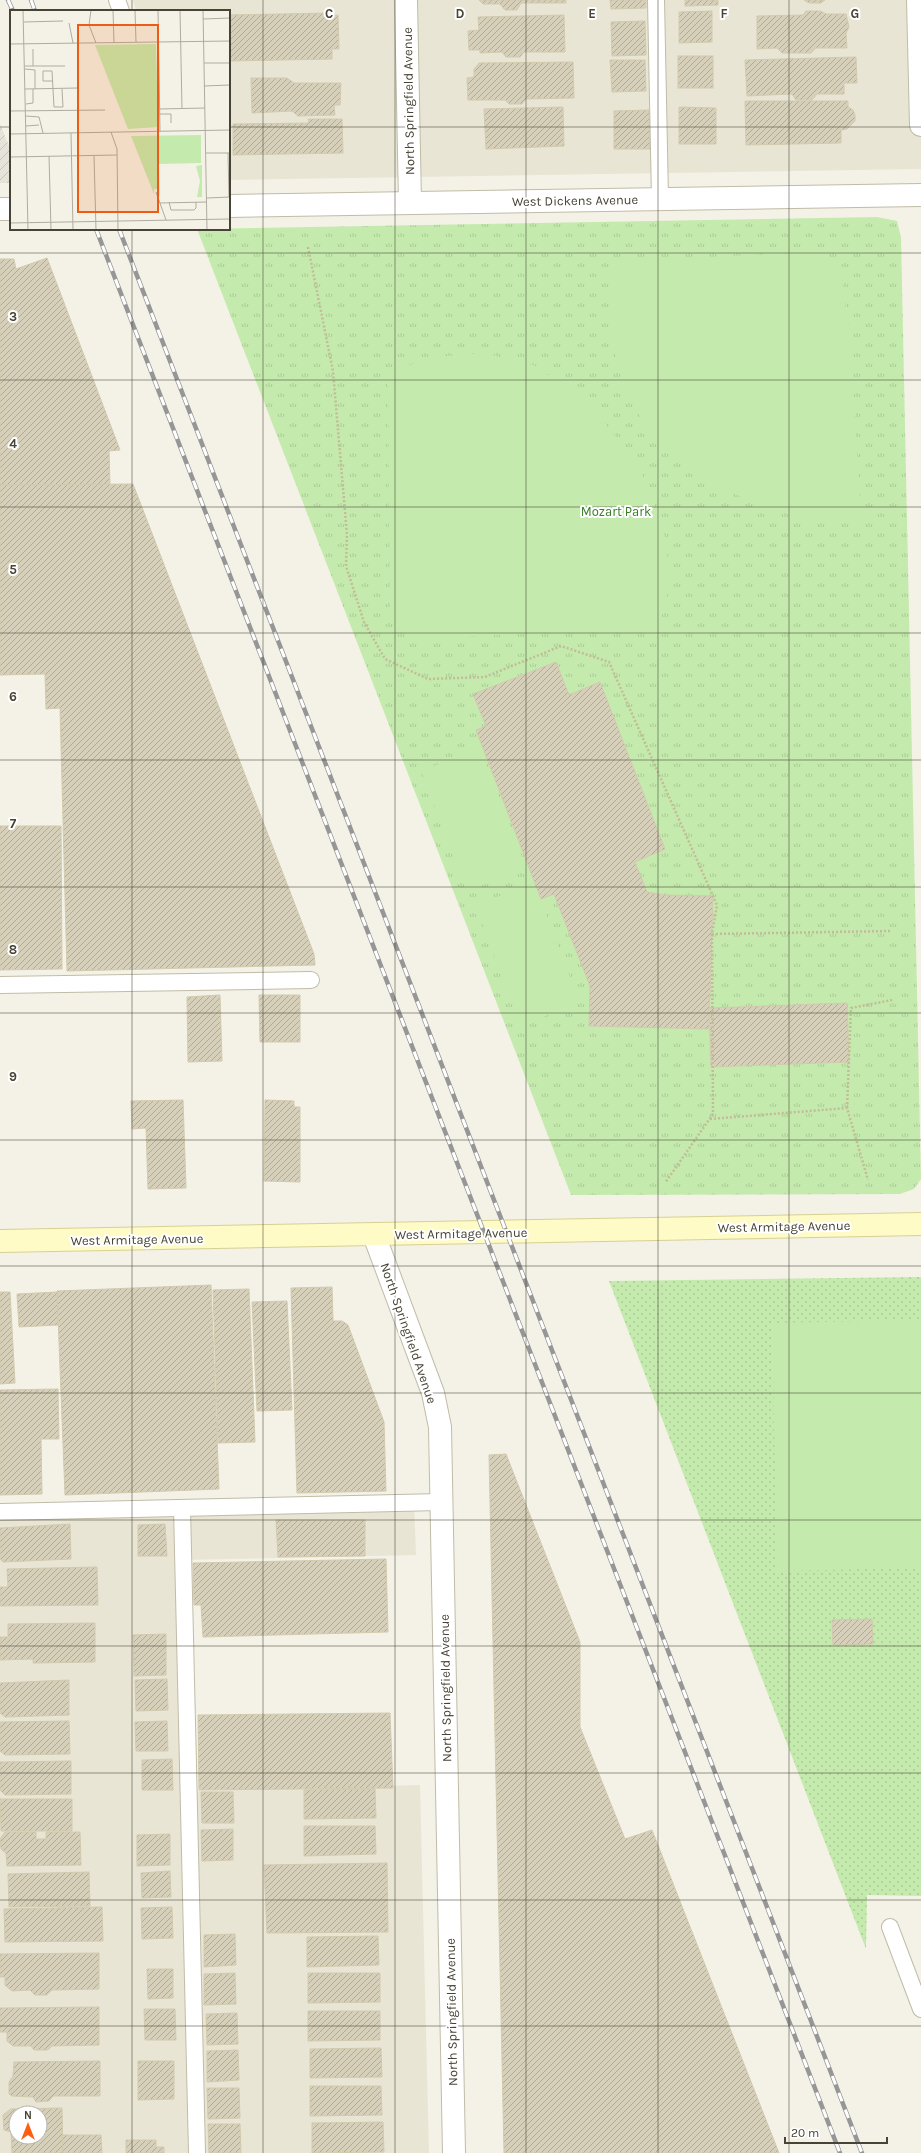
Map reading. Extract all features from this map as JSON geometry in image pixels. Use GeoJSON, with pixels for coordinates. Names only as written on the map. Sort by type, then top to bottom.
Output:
{"type":"FeatureCollection","features":[{"type":"Feature","properties":{"kind":"main road","name":"West Armitage Avenue"},"geometry":{"type":"LineString","coordinates":[[0,1241],[921,1224]]}},
{"type":"Feature","properties":{"kind":"street","name":"North Springfield Avenue"},"geometry":{"type":"LineString","coordinates":[[406,0],[410,203]]}},
{"type":"Feature","properties":{"kind":"street"},"geometry":{"type":"LineString","coordinates":[[918,0],[921,125]]}},
{"type":"Feature","properties":{"kind":"street","name":"West Dickens Avenue"},"geometry":{"type":"LineString","coordinates":[[230,206],[921,195]]}},
{"type":"Feature","properties":{"kind":"street","name":"North Springfield Avenue"},"geometry":{"type":"LineString","coordinates":[[374,1235],[433,1393],[440,1427],[454,2153]]}},
{"type":"Feature","properties":{"kind":"lane"},"geometry":{"type":"LineString","coordinates":[[117,0],[121,10]]}},
{"type":"Feature","properties":{"kind":"lane"},"geometry":{"type":"LineString","coordinates":[[656,0],[660,199]]}},
{"type":"Feature","properties":{"kind":"lane"},"geometry":{"type":"LineString","coordinates":[[0,985],[311,980]]}},
{"type":"Feature","properties":{"kind":"lane"},"geometry":{"type":"LineString","coordinates":[[0,1512],[442,1502]]}},
{"type":"Feature","properties":{"kind":"lane"},"geometry":{"type":"LineString","coordinates":[[182,1508],[197,2153]]}},
{"type":"Feature","properties":{"kind":"lane"},"geometry":{"type":"LineString","coordinates":[[890,1927],[921,2009]]}},
{"type":"Feature","properties":{"kind":"path"},"geometry":{"type":"LineString","coordinates":[[308,247],[333,371],[347,535],[346,566],[364,622],[386,659],[428,679],[485,677],[562,646],[609,662],[717,904],[712,934],[713,1114],[665,1183]]}},
{"type":"Feature","properties":{"kind":"path"},"geometry":{"type":"LineString","coordinates":[[712,934],[891,931]]}},
{"type":"Feature","properties":{"kind":"path"},"geometry":{"type":"LineString","coordinates":[[868,1180],[847,1108],[851,1008],[892,1000]]}},
{"type":"Feature","properties":{"kind":"path"},"geometry":{"type":"LineString","coordinates":[[709,1119],[847,1108]]}},
{"type":"Feature","properties":{"kind":"shaded area"},"geometry":{"type":"Polygon","coordinates":[[[133,0],[921,0],[921,169],[230,180],[230,10],[136,10],[133,0]]]}},
{"type":"Feature","properties":{"kind":"shaded area"},"geometry":{"type":"Polygon","coordinates":[[[0,124],[10,149],[10,183],[0,183],[0,124]]]}},
{"type":"Feature","properties":{"kind":"shaded area"},"geometry":{"type":"Polygon","coordinates":[[[414,1502],[416,1555],[183,1560],[188,1791],[420,1785],[429,2153],[0,2153],[0,1509],[414,1502]]]}},
{"type":"Feature","properties":{"kind":"green space","name":"Mozart Park"},"geometry":{"type":"Polygon","coordinates":[[[877,217],[897,221],[901,237],[921,1179],[914,1189],[900,1194],[571,1195],[197,230],[230,230],[230,228],[877,217]]]}},
{"type":"Feature","properties":{"kind":"green space"},"geometry":{"type":"Polygon","coordinates":[[[821,252],[841,272],[851,349],[861,521],[839,523],[782,512],[705,483],[650,439],[620,374],[610,327],[612,261],[821,252]]]}},
{"type":"Feature","properties":{"kind":"green space"},"geometry":{"type":"Polygon","coordinates":[[[484,353],[536,366],[596,412],[638,465],[663,525],[671,582],[657,632],[508,634],[420,640],[390,616],[388,378],[423,358],[484,353]]]}},
{"type":"Feature","properties":{"kind":"green space"},"geometry":{"type":"Polygon","coordinates":[[[480,748],[526,868],[467,891],[421,771],[480,748]]]}},
{"type":"Feature","properties":{"kind":"green space"},"geometry":{"type":"Polygon","coordinates":[[[534,883],[580,1003],[521,1025],[475,905],[534,883]]]}},
{"type":"Feature","properties":{"kind":"green space"},"geometry":{"type":"Polygon","coordinates":[[[921,1277],[921,1896],[867,1895],[866,1949],[609,1281],[921,1277]]]}},
{"type":"Feature","properties":{"kind":"green space"},"geometry":{"type":"Polygon","coordinates":[[[921,1320],[921,1568],[777,1571],[772,1323],[921,1320]]]}},
{"type":"Feature","properties":{"kind":"building"},"geometry":{"type":"Polygon","coordinates":[[[479,0],[566,0],[566,3],[521,3],[517,10],[505,10],[500,4],[483,4],[479,0]]]}},
{"type":"Feature","properties":{"kind":"building"},"geometry":{"type":"Polygon","coordinates":[[[610,0],[646,0],[646,8],[611,9],[610,0]]]}},
{"type":"Feature","properties":{"kind":"building"},"geometry":{"type":"Polygon","coordinates":[[[685,0],[718,0],[718,5],[685,6],[685,0]]]}},
{"type":"Feature","properties":{"kind":"building"},"geometry":{"type":"Polygon","coordinates":[[[804,0],[825,0],[821,3],[809,3],[804,0]]]}},
{"type":"Feature","properties":{"kind":"building"},"geometry":{"type":"Polygon","coordinates":[[[712,11],[712,42],[679,43],[679,12],[712,11]]]}},
{"type":"Feature","properties":{"kind":"building"},"geometry":{"type":"Polygon","coordinates":[[[806,11],[820,11],[826,14],[846,14],[849,27],[846,33],[847,48],[816,48],[811,53],[782,53],[777,48],[757,49],[757,16],[803,15],[806,11]]]}},
{"type":"Feature","properties":{"kind":"building"},"geometry":{"type":"Polygon","coordinates":[[[329,13],[329,16],[338,15],[339,49],[332,49],[332,59],[230,61],[230,15],[329,13]]]}},
{"type":"Feature","properties":{"kind":"building"},"geometry":{"type":"Polygon","coordinates":[[[564,15],[565,52],[524,52],[520,57],[506,57],[502,52],[480,53],[480,50],[469,50],[468,31],[479,30],[478,17],[564,15]]]}},
{"type":"Feature","properties":{"kind":"building"},"geometry":{"type":"Polygon","coordinates":[[[645,21],[646,55],[612,56],[611,22],[645,21]]]}},
{"type":"Feature","properties":{"kind":"building"},"geometry":{"type":"Polygon","coordinates":[[[678,56],[713,56],[713,88],[678,88],[678,56]]]}},
{"type":"Feature","properties":{"kind":"building"},"geometry":{"type":"Polygon","coordinates":[[[856,57],[857,83],[844,83],[844,94],[817,94],[812,100],[796,100],[792,94],[747,96],[745,60],[856,57]]]}},
{"type":"Feature","properties":{"kind":"building"},"geometry":{"type":"Polygon","coordinates":[[[610,60],[645,60],[646,91],[612,92],[610,60]]]}},
{"type":"Feature","properties":{"kind":"building"},"geometry":{"type":"Polygon","coordinates":[[[573,62],[574,98],[526,99],[522,104],[509,104],[505,100],[468,100],[467,78],[474,77],[474,69],[479,63],[573,62]]]}},
{"type":"Feature","properties":{"kind":"building"},"geometry":{"type":"Polygon","coordinates":[[[251,78],[287,78],[294,83],[341,83],[340,105],[334,105],[335,115],[298,116],[292,111],[252,113],[251,78]]]}},
{"type":"Feature","properties":{"kind":"building"},"geometry":{"type":"Polygon","coordinates":[[[745,101],[848,101],[848,107],[853,110],[855,115],[855,121],[847,129],[841,130],[841,143],[746,145],[745,101]]]}},
{"type":"Feature","properties":{"kind":"building"},"geometry":{"type":"Polygon","coordinates":[[[563,107],[564,146],[486,149],[484,109],[563,107]]]}},
{"type":"Feature","properties":{"kind":"building"},"geometry":{"type":"Polygon","coordinates":[[[679,107],[716,108],[716,144],[679,144],[679,107]]]}},
{"type":"Feature","properties":{"kind":"building"},"geometry":{"type":"Polygon","coordinates":[[[649,110],[650,149],[614,149],[614,111],[649,110]]]}},
{"type":"Feature","properties":{"kind":"building"},"geometry":{"type":"Polygon","coordinates":[[[308,119],[342,119],[343,153],[233,155],[233,124],[309,123],[308,119]]]}},
{"type":"Feature","properties":{"kind":"building"},"geometry":{"type":"Polygon","coordinates":[[[47,258],[120,450],[109,451],[110,485],[0,485],[0,259],[14,259],[16,269],[47,258]]]}},
{"type":"Feature","properties":{"kind":"building"},"geometry":{"type":"Polygon","coordinates":[[[133,484],[314,954],[315,965],[67,971],[60,708],[46,709],[45,674],[0,675],[0,485],[133,484]]]}},
{"type":"Feature","properties":{"kind":"building"},"geometry":{"type":"Polygon","coordinates":[[[556,662],[569,695],[600,682],[665,849],[635,862],[647,892],[665,895],[713,896],[709,1029],[589,1026],[590,986],[554,894],[541,899],[476,730],[486,726],[473,694],[556,662]]]}},
{"type":"Feature","properties":{"kind":"building"},"geometry":{"type":"Polygon","coordinates":[[[0,826],[61,826],[62,969],[0,970],[0,826]]]}},
{"type":"Feature","properties":{"kind":"building"},"geometry":{"type":"Polygon","coordinates":[[[220,995],[222,1061],[188,1062],[187,997],[220,995]]]}},
{"type":"Feature","properties":{"kind":"building"},"geometry":{"type":"Polygon","coordinates":[[[259,995],[300,995],[300,1042],[260,1042],[259,995]]]}},
{"type":"Feature","properties":{"kind":"building"},"geometry":{"type":"Polygon","coordinates":[[[847,1003],[849,1062],[711,1067],[709,1008],[847,1003]]]}},
{"type":"Feature","properties":{"kind":"building"},"geometry":{"type":"Polygon","coordinates":[[[183,1100],[186,1188],[148,1189],[146,1128],[132,1129],[131,1101],[183,1100]]]}},
{"type":"Feature","properties":{"kind":"building"},"geometry":{"type":"Polygon","coordinates":[[[265,1100],[294,1101],[294,1107],[300,1107],[300,1182],[264,1181],[265,1100]]]}},
{"type":"Feature","properties":{"kind":"building"},"geometry":{"type":"Polygon","coordinates":[[[211,1285],[219,1489],[65,1495],[57,1291],[211,1285]]]}},
{"type":"Feature","properties":{"kind":"building"},"geometry":{"type":"Polygon","coordinates":[[[332,1287],[333,1321],[342,1321],[348,1325],[384,1422],[386,1491],[297,1493],[291,1288],[332,1287]]]}},
{"type":"Feature","properties":{"kind":"building"},"geometry":{"type":"Polygon","coordinates":[[[249,1289],[255,1442],[218,1443],[213,1290],[249,1289]]]}},
{"type":"Feature","properties":{"kind":"building"},"geometry":{"type":"Polygon","coordinates":[[[0,1292],[10,1292],[15,1383],[0,1384],[0,1292]]]}},
{"type":"Feature","properties":{"kind":"building"},"geometry":{"type":"Polygon","coordinates":[[[57,1292],[58,1325],[19,1327],[17,1294],[57,1292]]]}},
{"type":"Feature","properties":{"kind":"building"},"geometry":{"type":"Polygon","coordinates":[[[287,1301],[292,1410],[257,1411],[252,1302],[287,1301]]]}},
{"type":"Feature","properties":{"kind":"building"},"geometry":{"type":"Polygon","coordinates":[[[58,1389],[59,1439],[41,1439],[42,1494],[0,1495],[0,1390],[58,1389]]]}},
{"type":"Feature","properties":{"kind":"building"},"geometry":{"type":"Polygon","coordinates":[[[506,1454],[580,1642],[580,1727],[625,1839],[652,1830],[779,2153],[504,2153],[489,1455],[506,1454]]]}},
{"type":"Feature","properties":{"kind":"building"},"geometry":{"type":"Polygon","coordinates":[[[276,1520],[365,1520],[365,1556],[278,1557],[276,1520]]]}},
{"type":"Feature","properties":{"kind":"building"},"geometry":{"type":"Polygon","coordinates":[[[70,1524],[71,1559],[3,1562],[0,1559],[0,1528],[70,1524]]]}},
{"type":"Feature","properties":{"kind":"building"},"geometry":{"type":"Polygon","coordinates":[[[165,1524],[167,1556],[138,1556],[138,1525],[165,1524]]]}},
{"type":"Feature","properties":{"kind":"building"},"geometry":{"type":"Polygon","coordinates":[[[386,1559],[388,1632],[203,1637],[201,1605],[194,1605],[193,1563],[386,1559]]]}},
{"type":"Feature","properties":{"kind":"building"},"geometry":{"type":"Polygon","coordinates":[[[97,1567],[98,1605],[0,1606],[0,1587],[8,1587],[7,1569],[97,1567]]]}},
{"type":"Feature","properties":{"kind":"building"},"geometry":{"type":"Polygon","coordinates":[[[872,1619],[873,1644],[833,1645],[832,1620],[872,1619]]]}},
{"type":"Feature","properties":{"kind":"building"},"geometry":{"type":"Polygon","coordinates":[[[95,1623],[95,1662],[33,1663],[33,1659],[0,1660],[0,1637],[8,1637],[8,1624],[95,1623]]]}},
{"type":"Feature","properties":{"kind":"building"},"geometry":{"type":"Polygon","coordinates":[[[166,1634],[166,1675],[134,1676],[133,1635],[166,1634]]]}},
{"type":"Feature","properties":{"kind":"building"},"geometry":{"type":"Polygon","coordinates":[[[167,1679],[168,1710],[136,1711],[135,1680],[167,1679]]]}},
{"type":"Feature","properties":{"kind":"building"},"geometry":{"type":"Polygon","coordinates":[[[69,1680],[69,1715],[5,1717],[0,1713],[0,1683],[69,1680]]]}},
{"type":"Feature","properties":{"kind":"building"},"geometry":{"type":"Polygon","coordinates":[[[390,1713],[393,1788],[199,1790],[198,1715],[390,1713]]]}},
{"type":"Feature","properties":{"kind":"building"},"geometry":{"type":"Polygon","coordinates":[[[69,1721],[70,1754],[5,1755],[0,1751],[0,1722],[69,1721]]]}},
{"type":"Feature","properties":{"kind":"building"},"geometry":{"type":"Polygon","coordinates":[[[167,1721],[168,1751],[136,1751],[135,1722],[167,1721]]]}},
{"type":"Feature","properties":{"kind":"building"},"geometry":{"type":"Polygon","coordinates":[[[172,1759],[173,1790],[142,1790],[142,1760],[172,1759]]]}},
{"type":"Feature","properties":{"kind":"building"},"geometry":{"type":"Polygon","coordinates":[[[71,1761],[71,1794],[5,1795],[0,1790],[0,1762],[71,1761]]]}},
{"type":"Feature","properties":{"kind":"building"},"geometry":{"type":"Polygon","coordinates":[[[375,1789],[376,1818],[304,1819],[304,1790],[375,1789]]]}},
{"type":"Feature","properties":{"kind":"building"},"geometry":{"type":"Polygon","coordinates":[[[201,1792],[233,1792],[234,1823],[202,1823],[201,1792]]]}},
{"type":"Feature","properties":{"kind":"building"},"geometry":{"type":"Polygon","coordinates":[[[0,1799],[72,1799],[72,1831],[1,1831],[0,1799]]]}},
{"type":"Feature","properties":{"kind":"building"},"geometry":{"type":"Polygon","coordinates":[[[304,1826],[375,1826],[376,1854],[304,1856],[304,1826]]]}},
{"type":"Feature","properties":{"kind":"building"},"geometry":{"type":"Polygon","coordinates":[[[233,1829],[233,1860],[202,1861],[201,1830],[233,1829]]]}},
{"type":"Feature","properties":{"kind":"building"},"geometry":{"type":"Polygon","coordinates":[[[5,1832],[36,1832],[36,1839],[46,1839],[46,1832],[80,1832],[81,1865],[7,1866],[6,1853],[1,1849],[0,1839],[5,1832]]]}},
{"type":"Feature","properties":{"kind":"building"},"geometry":{"type":"Polygon","coordinates":[[[170,1834],[170,1865],[137,1866],[137,1835],[170,1834]]]}},
{"type":"Feature","properties":{"kind":"building"},"geometry":{"type":"Polygon","coordinates":[[[387,1863],[388,1932],[267,1933],[264,1865],[387,1863]]]}},
{"type":"Feature","properties":{"kind":"building"},"geometry":{"type":"Polygon","coordinates":[[[170,1871],[171,1897],[142,1898],[141,1873],[170,1871]]]}},
{"type":"Feature","properties":{"kind":"building"},"geometry":{"type":"Polygon","coordinates":[[[89,1872],[90,1906],[9,1907],[8,1874],[89,1872]]]}},
{"type":"Feature","properties":{"kind":"building"},"geometry":{"type":"Polygon","coordinates":[[[102,1907],[103,1941],[5,1942],[4,1909],[102,1907]]]}},
{"type":"Feature","properties":{"kind":"building"},"geometry":{"type":"Polygon","coordinates":[[[172,1907],[173,1938],[142,1939],[141,1908],[172,1907]]]}},
{"type":"Feature","properties":{"kind":"building"},"geometry":{"type":"Polygon","coordinates":[[[235,1934],[236,1965],[204,1967],[204,1935],[235,1934]]]}},
{"type":"Feature","properties":{"kind":"building"},"geometry":{"type":"Polygon","coordinates":[[[378,1936],[379,1965],[307,1967],[307,1937],[378,1936]]]}},
{"type":"Feature","properties":{"kind":"building"},"geometry":{"type":"Polygon","coordinates":[[[99,1953],[99,1989],[52,1990],[47,1995],[35,1995],[30,1990],[12,1991],[5,1985],[5,1977],[0,1977],[0,1954],[99,1953]]]}},
{"type":"Feature","properties":{"kind":"building"},"geometry":{"type":"Polygon","coordinates":[[[147,1969],[173,1969],[173,1998],[148,1999],[147,1969]]]}},
{"type":"Feature","properties":{"kind":"building"},"geometry":{"type":"Polygon","coordinates":[[[235,1973],[236,2004],[204,2005],[204,1974],[235,1973]]]}},
{"type":"Feature","properties":{"kind":"building"},"geometry":{"type":"Polygon","coordinates":[[[308,1973],[380,1973],[380,2002],[308,2003],[308,1973]]]}},
{"type":"Feature","properties":{"kind":"building"},"geometry":{"type":"Polygon","coordinates":[[[99,2007],[99,2045],[52,2046],[48,2050],[34,2050],[31,2046],[13,2046],[7,2041],[7,2032],[0,2032],[0,2008],[99,2007]]]}},
{"type":"Feature","properties":{"kind":"building"},"geometry":{"type":"Polygon","coordinates":[[[144,2009],[175,2009],[176,2040],[145,2040],[144,2009]]]}},
{"type":"Feature","properties":{"kind":"building"},"geometry":{"type":"Polygon","coordinates":[[[308,2011],[380,2011],[380,2040],[308,2041],[308,2011]]]}},
{"type":"Feature","properties":{"kind":"building"},"geometry":{"type":"Polygon","coordinates":[[[237,2013],[238,2044],[207,2045],[206,2014],[237,2013]]]}},
{"type":"Feature","properties":{"kind":"building"},"geometry":{"type":"Polygon","coordinates":[[[381,2048],[382,2077],[310,2078],[310,2049],[381,2048]]]}},
{"type":"Feature","properties":{"kind":"building"},"geometry":{"type":"Polygon","coordinates":[[[238,2050],[239,2080],[207,2082],[207,2051],[238,2050]]]}},
{"type":"Feature","properties":{"kind":"building"},"geometry":{"type":"Polygon","coordinates":[[[100,2061],[100,2096],[53,2096],[49,2101],[36,2102],[33,2097],[12,2096],[9,2094],[9,2082],[13,2076],[14,2062],[100,2061]]]}},
{"type":"Feature","properties":{"kind":"building"},"geometry":{"type":"Polygon","coordinates":[[[138,2061],[174,2061],[174,2099],[138,2100],[138,2061]]]}},
{"type":"Feature","properties":{"kind":"building"},"geometry":{"type":"Polygon","coordinates":[[[310,2086],[381,2086],[382,2115],[310,2116],[310,2086]]]}},
{"type":"Feature","properties":{"kind":"building"},"geometry":{"type":"Polygon","coordinates":[[[207,2088],[239,2088],[240,2118],[208,2119],[207,2088]]]}},
{"type":"Feature","properties":{"kind":"building"},"geometry":{"type":"Polygon","coordinates":[[[48,2108],[62,2108],[63,2153],[12,2153],[12,2145],[48,2145],[48,2108]]]}},
{"type":"Feature","properties":{"kind":"building"},"geometry":{"type":"Polygon","coordinates":[[[8,2111],[8,2131],[4,2130],[3,2115],[8,2111]]]}},
{"type":"Feature","properties":{"kind":"building"},"geometry":{"type":"Polygon","coordinates":[[[383,2122],[384,2152],[312,2153],[312,2123],[383,2122]]]}},
{"type":"Feature","properties":{"kind":"building"},"geometry":{"type":"Polygon","coordinates":[[[208,2124],[240,2124],[241,2153],[209,2153],[208,2124]]]}},
{"type":"Feature","properties":{"kind":"building"},"geometry":{"type":"Polygon","coordinates":[[[62,2135],[101,2135],[102,2153],[63,2153],[62,2135]]]}},
{"type":"Feature","properties":{"kind":"building"},"geometry":{"type":"Polygon","coordinates":[[[126,2140],[156,2140],[156,2147],[164,2147],[164,2153],[126,2153],[126,2140]]]}},
{"type":"Feature","properties":{"kind":"railway"},"geometry":{"type":"LineString","coordinates":[[8,0],[13,10]]}},
{"type":"Feature","properties":{"kind":"railway"},"geometry":{"type":"LineString","coordinates":[[31,0],[35,10]]}},
{"type":"Feature","properties":{"kind":"railway"},"geometry":{"type":"LineString","coordinates":[[96,230],[840,2153]]}},
{"type":"Feature","properties":{"kind":"railway"},"geometry":{"type":"LineString","coordinates":[[119,230],[862,2153]]}}]}
